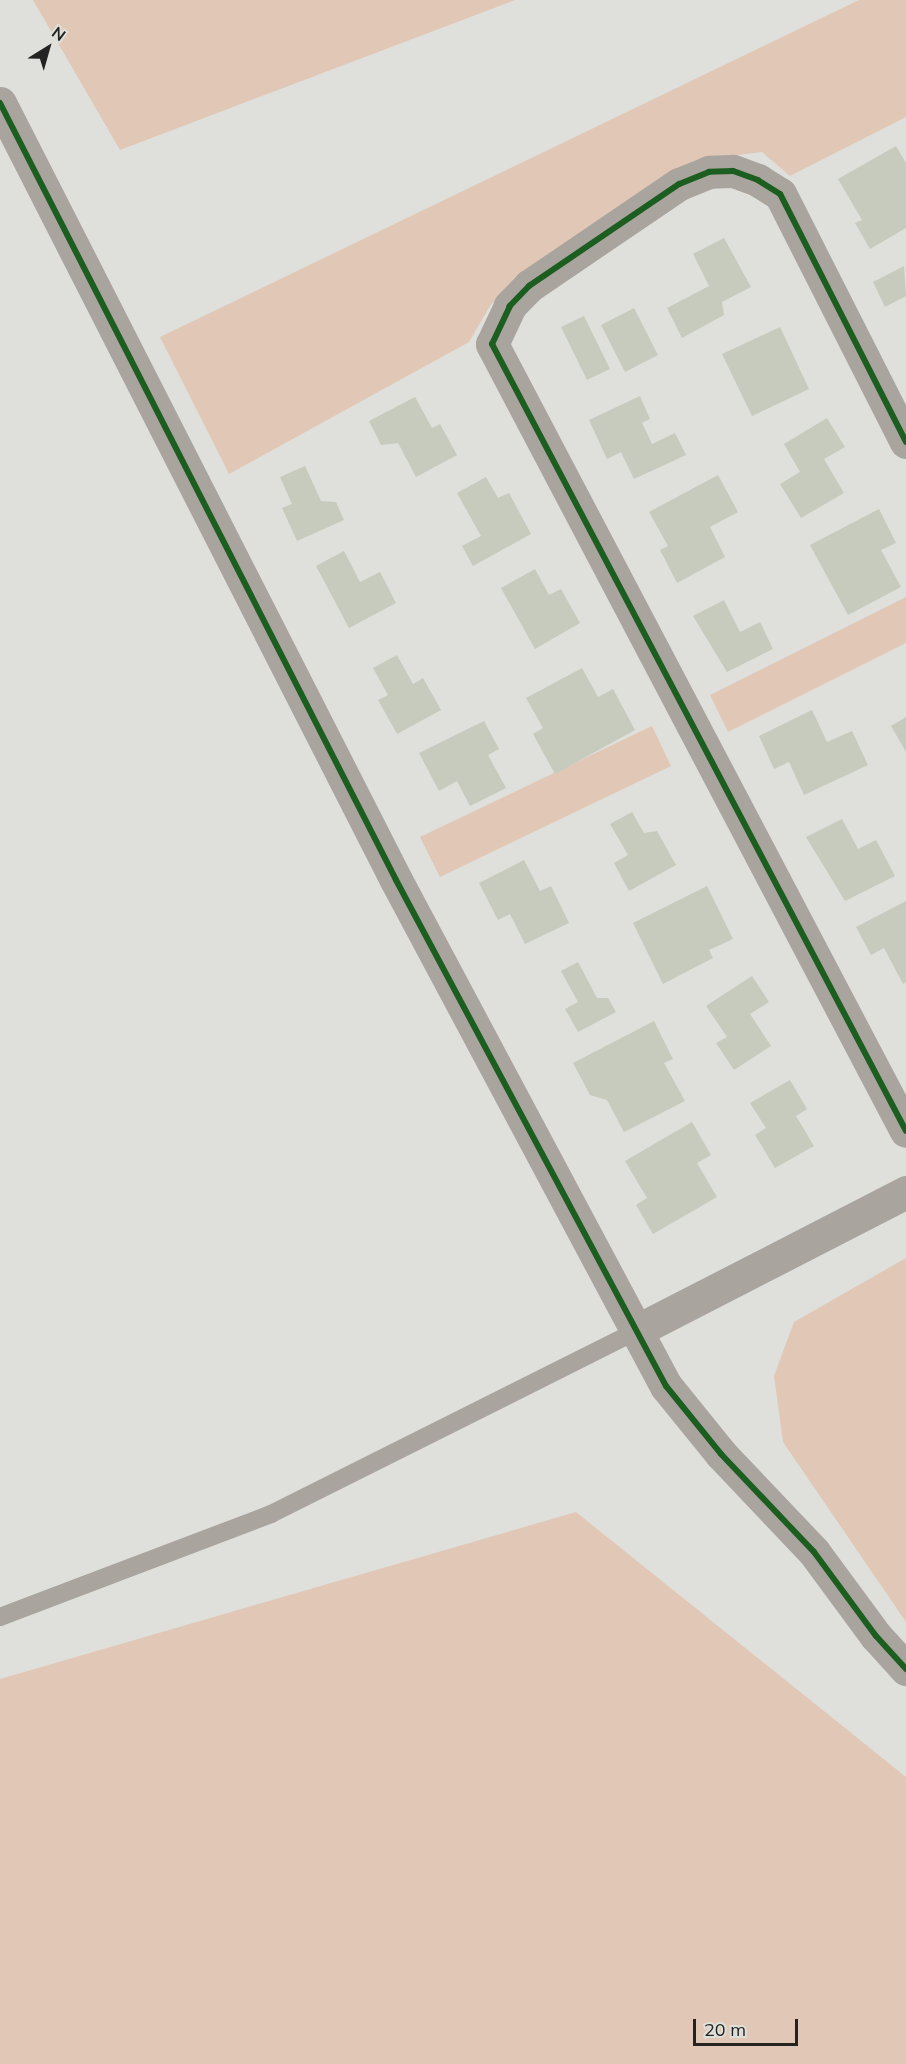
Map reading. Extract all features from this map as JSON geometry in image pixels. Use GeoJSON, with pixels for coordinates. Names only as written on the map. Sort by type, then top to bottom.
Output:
{"type":"FeatureCollection","features":[{"type":"Feature","properties":{"kind":"street"},"geometry":{"type":"LineString","coordinates":[[0,103],[396,880],[666,1386],[693,1422],[807,1543],[906,1669]]}},
{"type":"Feature","properties":{"kind":"street"},"geometry":{"type":"LineString","coordinates":[[906,442],[780,194],[758,180],[732,171],[709,172],[679,184],[529,286],[510,306],[492,344],[906,1131]]}},
{"type":"Feature","properties":{"kind":"street"},"geometry":{"type":"LineString","coordinates":[[636,1331],[906,1192]]}},
{"type":"Feature","properties":{"kind":"lane"},"geometry":{"type":"LineString","coordinates":[[0,1617],[271,1514],[636,1331]]}},
{"type":"Feature","properties":{"kind":"shaded area"},"geometry":{"type":"Polygon","coordinates":[[[33,0],[515,0],[120,150],[33,0]]]}},
{"type":"Feature","properties":{"kind":"shaded area"},"geometry":{"type":"Polygon","coordinates":[[[859,0],[906,0],[906,117],[790,176],[762,152],[698,160],[515,277],[490,306],[469,342],[229,474],[160,337],[859,0]]]}},
{"type":"Feature","properties":{"kind":"shaded area"},"geometry":{"type":"Polygon","coordinates":[[[906,597],[906,643],[728,732],[710,695],[906,597]]]}},
{"type":"Feature","properties":{"kind":"shaded area"},"geometry":{"type":"Polygon","coordinates":[[[652,726],[671,766],[440,877],[420,837],[652,726]]]}},
{"type":"Feature","properties":{"kind":"shaded area"},"geometry":{"type":"Polygon","coordinates":[[[906,1258],[906,1622],[783,1442],[774,1376],[794,1322],[906,1258]]]}},
{"type":"Feature","properties":{"kind":"shaded area"},"geometry":{"type":"Polygon","coordinates":[[[576,1512],[906,1777],[906,2064],[0,2064],[0,1679],[576,1512]]]}},
{"type":"Feature","properties":{"kind":"building"},"geometry":{"type":"Polygon","coordinates":[[[896,146],[906,163],[906,228],[870,249],[855,223],[862,220],[838,179],[896,146]]]}},
{"type":"Feature","properties":{"kind":"building"},"geometry":{"type":"Polygon","coordinates":[[[724,238],[751,287],[722,302],[724,315],[682,338],[667,308],[709,286],[693,254],[724,238]]]}},
{"type":"Feature","properties":{"kind":"building"},"geometry":{"type":"Polygon","coordinates":[[[904,266],[906,296],[885,307],[873,282],[904,266]]]}},
{"type":"Feature","properties":{"kind":"building"},"geometry":{"type":"Polygon","coordinates":[[[634,308],[658,355],[625,372],[601,325],[634,308]]]}},
{"type":"Feature","properties":{"kind":"building"},"geometry":{"type":"Polygon","coordinates":[[[584,316],[610,369],[587,380],[561,327],[584,316]]]}},
{"type":"Feature","properties":{"kind":"building"},"geometry":{"type":"Polygon","coordinates":[[[780,327],[809,389],[752,416],[722,354],[780,327]]]}},
{"type":"Feature","properties":{"kind":"building"},"geometry":{"type":"Polygon","coordinates":[[[640,396],[650,419],[642,423],[652,444],[675,433],[686,455],[634,479],[621,452],[607,459],[589,420],[640,396]]]}},
{"type":"Feature","properties":{"kind":"building"},"geometry":{"type":"Polygon","coordinates":[[[415,397],[432,428],[440,424],[457,455],[416,477],[398,443],[381,445],[369,421],[415,397]]]}},
{"type":"Feature","properties":{"kind":"building"},"geometry":{"type":"Polygon","coordinates":[[[827,418],[845,447],[824,459],[844,493],[801,518],[780,484],[800,472],[784,444],[827,418]]]}},
{"type":"Feature","properties":{"kind":"building"},"geometry":{"type":"Polygon","coordinates":[[[305,466],[321,501],[336,502],[344,520],[297,541],[282,508],[292,504],[280,477],[305,466]]]}},
{"type":"Feature","properties":{"kind":"building"},"geometry":{"type":"Polygon","coordinates":[[[718,475],[738,512],[710,527],[725,557],[677,583],[660,550],[668,546],[649,512],[718,475]]]}},
{"type":"Feature","properties":{"kind":"building"},"geometry":{"type":"Polygon","coordinates":[[[486,477],[498,498],[509,493],[531,534],[473,566],[462,546],[481,536],[457,493],[486,477]]]}},
{"type":"Feature","properties":{"kind":"building"},"geometry":{"type":"Polygon","coordinates":[[[879,509],[896,543],[881,550],[901,587],[848,615],[810,545],[879,509]]]}},
{"type":"Feature","properties":{"kind":"building"},"geometry":{"type":"Polygon","coordinates":[[[344,551],[360,582],[380,572],[396,603],[349,628],[316,566],[344,551]]]}},
{"type":"Feature","properties":{"kind":"building"},"geometry":{"type":"Polygon","coordinates":[[[535,569],[549,595],[561,589],[580,623],[535,649],[501,588],[535,569]]]}},
{"type":"Feature","properties":{"kind":"building"},"geometry":{"type":"Polygon","coordinates":[[[724,600],[740,632],[760,622],[773,649],[727,672],[693,616],[724,600]]]}},
{"type":"Feature","properties":{"kind":"building"},"geometry":{"type":"Polygon","coordinates":[[[397,655],[413,684],[423,678],[441,710],[397,734],[378,700],[388,695],[373,668],[397,655]]]}},
{"type":"Feature","properties":{"kind":"building"},"geometry":{"type":"Polygon","coordinates":[[[582,668],[598,697],[613,689],[635,730],[555,774],[533,734],[543,728],[526,698],[582,668]]]}},
{"type":"Feature","properties":{"kind":"building"},"geometry":{"type":"Polygon","coordinates":[[[812,710],[827,742],[852,731],[868,765],[804,795],[789,762],[774,769],[759,736],[812,710]]]}},
{"type":"Feature","properties":{"kind":"building"},"geometry":{"type":"Polygon","coordinates":[[[906,717],[906,752],[891,726],[906,717]]]}},
{"type":"Feature","properties":{"kind":"building"},"geometry":{"type":"Polygon","coordinates":[[[484,721],[499,749],[488,755],[506,788],[470,806],[457,781],[439,791],[419,753],[484,721]]]}},
{"type":"Feature","properties":{"kind":"building"},"geometry":{"type":"Polygon","coordinates":[[[632,812],[644,833],[657,831],[676,865],[629,891],[614,863],[628,855],[610,824],[632,812]]]}},
{"type":"Feature","properties":{"kind":"building"},"geometry":{"type":"Polygon","coordinates":[[[842,819],[858,849],[876,840],[895,876],[845,901],[806,837],[842,819]]]}},
{"type":"Feature","properties":{"kind":"building"},"geometry":{"type":"Polygon","coordinates":[[[524,860],[540,891],[551,886],[569,923],[525,944],[510,914],[498,920],[479,883],[524,860]]]}},
{"type":"Feature","properties":{"kind":"building"},"geometry":{"type":"Polygon","coordinates":[[[707,886],[733,939],[709,950],[713,958],[663,984],[633,923],[707,886]]]}},
{"type":"Feature","properties":{"kind":"building"},"geometry":{"type":"Polygon","coordinates":[[[906,901],[906,982],[903,984],[884,948],[871,955],[856,927],[906,901]]]}},
{"type":"Feature","properties":{"kind":"building"},"geometry":{"type":"Polygon","coordinates":[[[578,962],[597,998],[608,998],[616,1012],[578,1032],[565,1009],[578,1002],[561,971],[578,962]]]}},
{"type":"Feature","properties":{"kind":"building"},"geometry":{"type":"Polygon","coordinates":[[[752,976],[769,1002],[750,1014],[771,1046],[734,1070],[716,1043],[727,1037],[706,1006],[752,976]]]}},
{"type":"Feature","properties":{"kind":"building"},"geometry":{"type":"Polygon","coordinates":[[[654,1021],[673,1059],[664,1063],[685,1101],[624,1132],[607,1100],[590,1095],[573,1063],[654,1021]]]}},
{"type":"Feature","properties":{"kind":"building"},"geometry":{"type":"Polygon","coordinates":[[[790,1080],[807,1109],[796,1116],[814,1146],[775,1168],[755,1135],[766,1128],[750,1103],[790,1080]]]}},
{"type":"Feature","properties":{"kind":"building"},"geometry":{"type":"Polygon","coordinates":[[[692,1122],[711,1155],[697,1163],[717,1197],[653,1234],[636,1205],[647,1198],[625,1161],[692,1122]]]}},
{"type":"Feature","properties":{"kind":"cycle path"},"geometry":{"type":"LineString","coordinates":[[0,103],[396,880],[666,1386],[721,1454],[814,1552],[876,1636],[906,1669]]}},
{"type":"Feature","properties":{"kind":"cycle path"},"geometry":{"type":"LineString","coordinates":[[906,442],[780,194],[758,180],[733,171],[709,172],[679,184],[529,286],[510,306],[492,344],[906,1131]]}}]}
